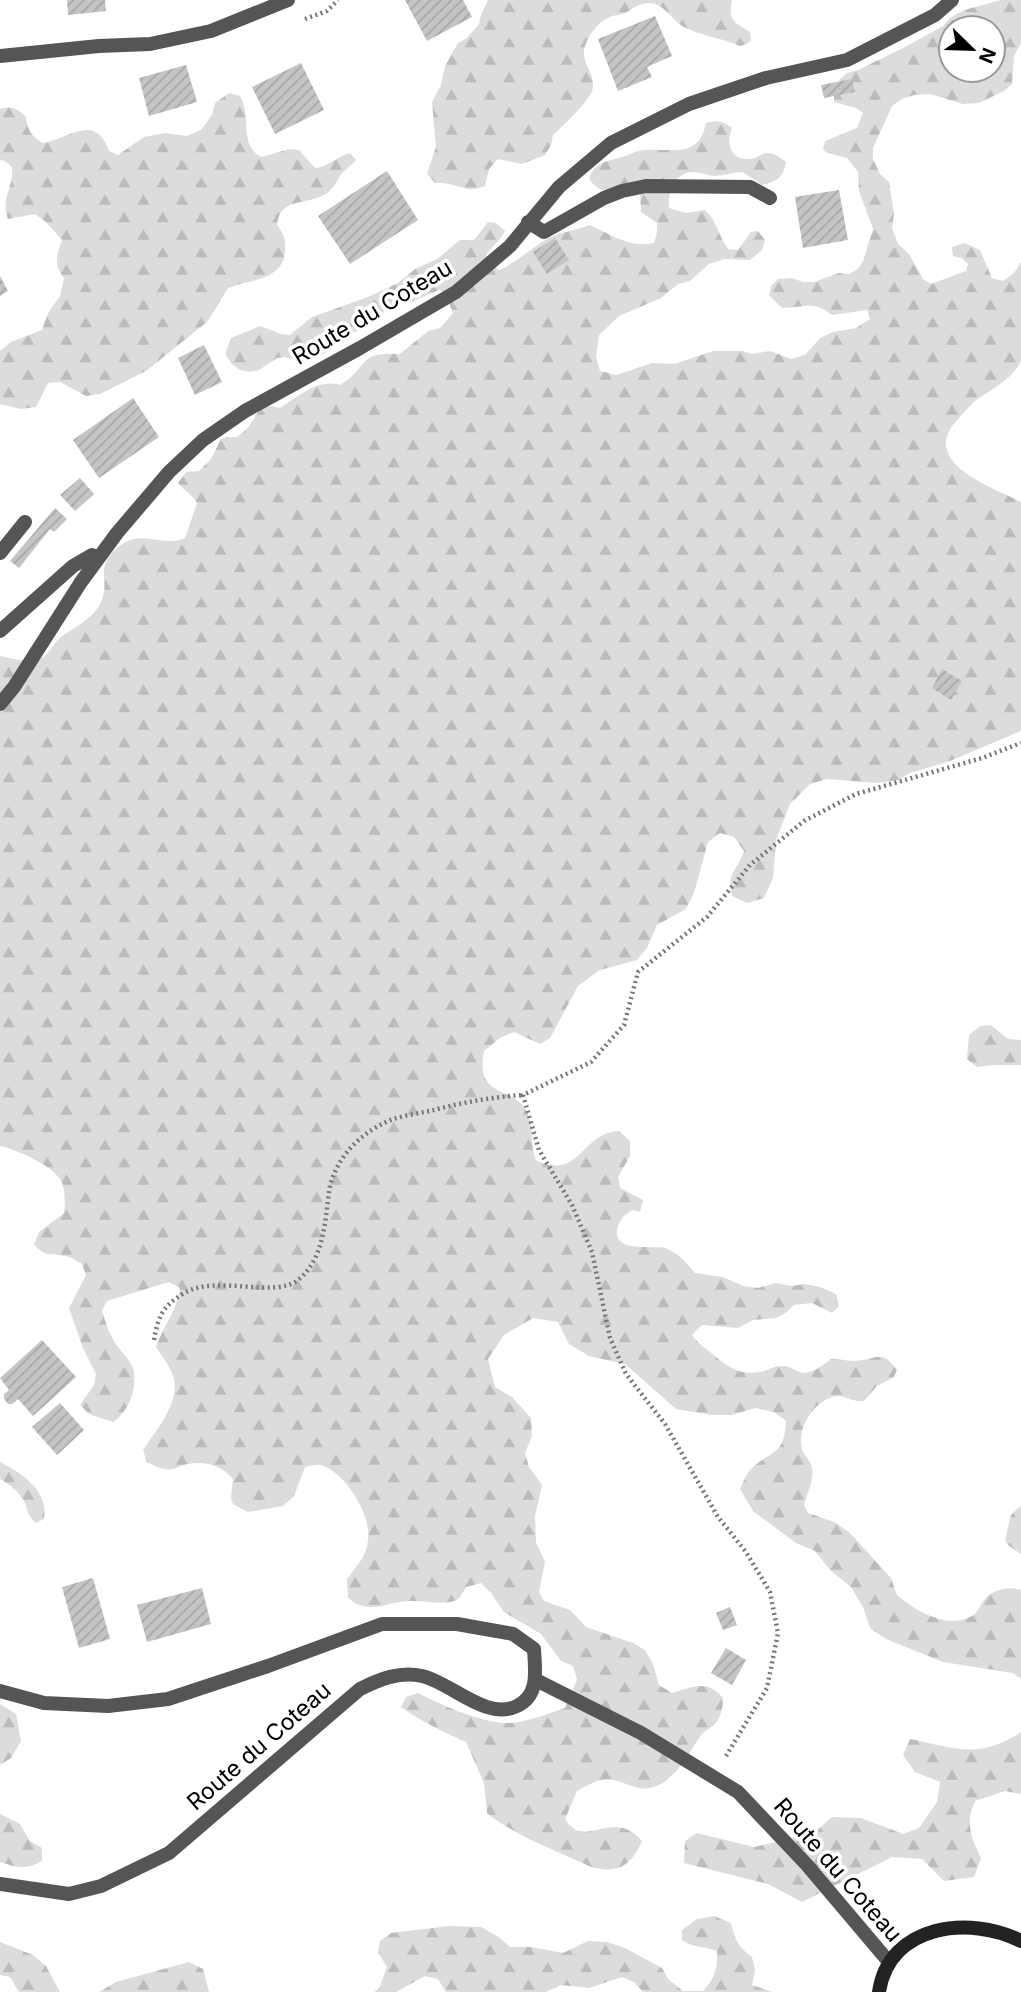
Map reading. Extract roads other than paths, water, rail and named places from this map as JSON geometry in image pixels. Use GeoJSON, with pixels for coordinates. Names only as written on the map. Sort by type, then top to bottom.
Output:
{"type":"FeatureCollection","features":[{"type":"Feature","properties":{"kind":"street"},"geometry":{"type":"LineString","coordinates":[[0,56],[150,44],[211,31],[288,0]]}},
{"type":"Feature","properties":{"kind":"street","name":"Route du Coteau"},"geometry":{"type":"LineString","coordinates":[[0,704],[97,558],[137,507],[203,440],[244,411],[456,292],[510,246],[558,187],[611,143],[689,104],[766,78],[847,60],[935,15],[952,0]]}},
{"type":"Feature","properties":{"kind":"street"},"geometry":{"type":"LineString","coordinates":[[528,222],[544,232],[604,198],[646,186],[736,185],[750,187],[770,198]]}},
{"type":"Feature","properties":{"kind":"street"},"geometry":{"type":"LineString","coordinates":[[0,553],[25,522]]}},
{"type":"Feature","properties":{"kind":"street"},"geometry":{"type":"LineString","coordinates":[[0,631],[73,566],[92,555],[97,558]]}},
{"type":"Feature","properties":{"kind":"street","name":"Route du Coteau"},"geometry":{"type":"LineString","coordinates":[[0,1691],[44,1703],[95,1706],[168,1699],[382,1624],[457,1623],[513,1634],[534,1649],[536,1680],[526,1702],[509,1710],[484,1706],[424,1676],[386,1676],[360,1689],[169,1853],[101,1886],[69,1894],[0,1885]]}},
{"type":"Feature","properties":{"kind":"street","name":"Route du Coteau"},"geometry":{"type":"LineString","coordinates":[[536,1680],[641,1733],[738,1792],[807,1865],[889,1962]]}},
{"type":"Feature","properties":{"kind":"street"},"geometry":{"type":"LineString","coordinates":[[879,1992],[889,1962],[917,1938],[953,1928],[980,1927],[1021,1941]]}}]}
